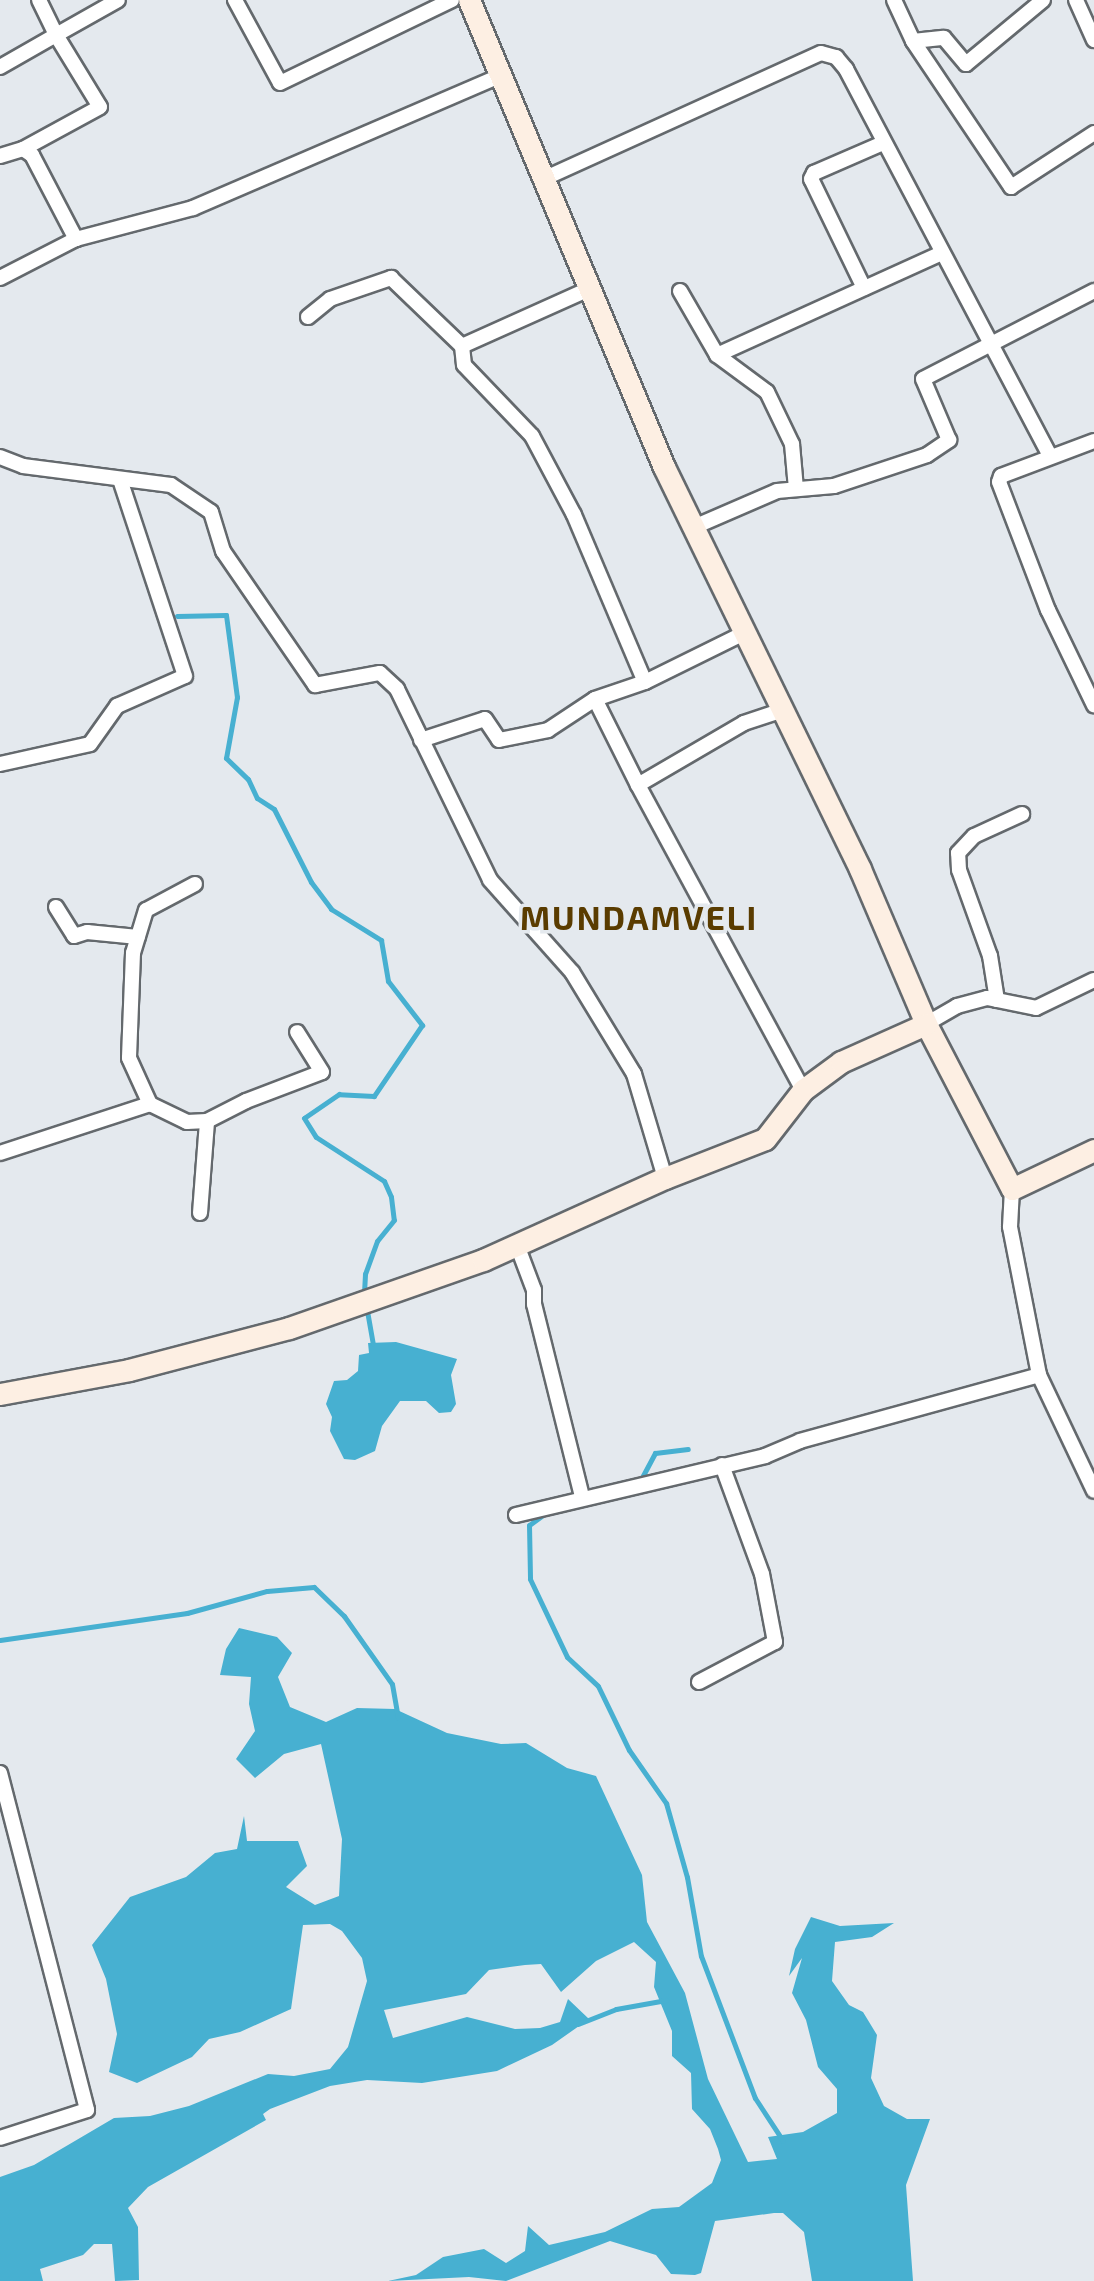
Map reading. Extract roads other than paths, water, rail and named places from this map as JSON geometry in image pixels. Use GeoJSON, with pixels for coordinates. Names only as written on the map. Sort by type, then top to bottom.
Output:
{"type":"FeatureCollection","features":[{"type":"Feature","properties":{"kind":"main road"},"geometry":{"type":"LineString","coordinates":[[468,0],[497,76],[663,467],[860,869],[926,1024],[1012,1189],[1094,1150]]}},
{"type":"Feature","properties":{"kind":"main road"},"geometry":{"type":"LineString","coordinates":[[0,1394],[129,1370],[350,1307],[517,1245],[665,1178],[765,1139],[803,1090],[841,1062],[926,1024]]}},
{"type":"Feature","properties":{"kind":"street"},"geometry":{"type":"LineString","coordinates":[[0,156],[23,149],[100,107],[56,35],[39,0]]}},
{"type":"Feature","properties":{"kind":"street"},"geometry":{"type":"LineString","coordinates":[[0,67],[118,0]]}},
{"type":"Feature","properties":{"kind":"street"},"geometry":{"type":"LineString","coordinates":[[235,0],[280,83],[452,0]]}},
{"type":"Feature","properties":{"kind":"street"},"geometry":{"type":"LineString","coordinates":[[894,0],[913,41],[1011,187],[1094,133]]}},
{"type":"Feature","properties":{"kind":"street"},"geometry":{"type":"LineString","coordinates":[[913,41],[944,38],[966,64],[1043,0]]}},
{"type":"Feature","properties":{"kind":"street"},"geometry":{"type":"LineString","coordinates":[[1076,0],[1094,40]]}},
{"type":"Feature","properties":{"kind":"street"},"geometry":{"type":"LineString","coordinates":[[541,180],[821,53],[836,57],[846,69],[940,254],[1050,456]]}},
{"type":"Feature","properties":{"kind":"street"},"geometry":{"type":"LineString","coordinates":[[0,278],[76,239],[193,208],[497,76]]}},
{"type":"Feature","properties":{"kind":"street"},"geometry":{"type":"LineString","coordinates":[[864,288],[811,179],[814,173],[883,143]]}},
{"type":"Feature","properties":{"kind":"street"},"geometry":{"type":"LineString","coordinates":[[23,149],[32,155],[76,239]]}},
{"type":"Feature","properties":{"kind":"street"},"geometry":{"type":"LineString","coordinates":[[718,355],[940,254]]}},
{"type":"Feature","properties":{"kind":"street"},"geometry":{"type":"LineString","coordinates":[[308,317],[330,299],[391,278],[462,346],[464,365],[532,436],[574,515],[645,682]]}},
{"type":"Feature","properties":{"kind":"street"},"geometry":{"type":"LineString","coordinates":[[462,346],[589,289]]}},
{"type":"Feature","properties":{"kind":"street"},"geometry":{"type":"LineString","coordinates":[[680,291],[718,355],[767,393],[792,444],[796,489]]}},
{"type":"Feature","properties":{"kind":"street"},"geometry":{"type":"LineString","coordinates":[[694,527],[777,491],[850,482],[939,447],[949,440],[923,379],[1094,291]]}},
{"type":"Feature","properties":{"kind":"street"},"geometry":{"type":"LineString","coordinates":[[1094,441],[1001,476],[999,482],[1048,610],[1094,705]]}},
{"type":"Feature","properties":{"kind":"street"},"geometry":{"type":"LineString","coordinates":[[0,457],[23,466],[171,485],[211,512],[223,551],[315,685],[380,673],[397,689],[490,880],[572,972],[634,1074],[665,1178]]}},
{"type":"Feature","properties":{"kind":"street"},"geometry":{"type":"LineString","coordinates":[[0,764],[90,744],[117,706],[185,676],[121,480]]}},
{"type":"Feature","properties":{"kind":"street"},"geometry":{"type":"LineString","coordinates":[[422,740],[485,719],[499,740],[548,730],[594,699],[645,682],[746,632]]}},
{"type":"Feature","properties":{"kind":"street"},"geometry":{"type":"LineString","coordinates":[[594,699],[803,1090]]}},
{"type":"Feature","properties":{"kind":"street"},"geometry":{"type":"LineString","coordinates":[[638,785],[744,723],[783,710]]}},
{"type":"Feature","properties":{"kind":"street"},"geometry":{"type":"LineString","coordinates":[[997,1000],[990,956],[959,870],[958,853],[974,836],[1022,814]]}},
{"type":"Feature","properties":{"kind":"street"},"geometry":{"type":"LineString","coordinates":[[195,884],[146,910],[138,937],[129,1058],[150,1104],[187,1122],[207,1121],[246,1101],[322,1072],[297,1032]]}},
{"type":"Feature","properties":{"kind":"street"},"geometry":{"type":"LineString","coordinates":[[56,907],[74,936],[86,932],[138,937]]}},
{"type":"Feature","properties":{"kind":"street"},"geometry":{"type":"LineString","coordinates":[[926,1024],[970,1000],[997,1000],[1036,1008],[1094,980]]}},
{"type":"Feature","properties":{"kind":"street"},"geometry":{"type":"LineString","coordinates":[[0,1153],[150,1104]]}},
{"type":"Feature","properties":{"kind":"street"},"geometry":{"type":"LineString","coordinates":[[200,1213],[207,1121]]}},
{"type":"Feature","properties":{"kind":"street"},"geometry":{"type":"LineString","coordinates":[[1012,1189],[1010,1227],[1038,1375],[1094,1491]]}},
{"type":"Feature","properties":{"kind":"street"},"geometry":{"type":"LineString","coordinates":[[517,1245],[534,1290],[534,1304],[582,1496]]}},
{"type":"Feature","properties":{"kind":"street"},"geometry":{"type":"LineString","coordinates":[[516,1515],[582,1496],[722,1465],[1038,1375]]}},
{"type":"Feature","properties":{"kind":"street"},"geometry":{"type":"LineString","coordinates":[[699,1682],[775,1642],[762,1574],[722,1465]]}},
{"type":"Feature","properties":{"kind":"street"},"geometry":{"type":"LineString","coordinates":[[0,1773],[6,1817],[87,2110],[0,2138]]}},
{"type":"Feature","properties":{"kind":"water"},"geometry":{"type":"Polygon","coordinates":[[[396,1342],[457,1359],[451,1375],[456,1404],[451,1412],[439,1413],[426,1401],[400,1401],[382,1426],[375,1451],[355,1460],[344,1459],[330,1431],[332,1417],[326,1404],[334,1381],[347,1380],[358,1371],[359,1355],[369,1353],[368,1343],[396,1342]]]}},
{"type":"Feature","properties":{"kind":"water"},"geometry":{"type":"Polygon","coordinates":[[[239,1628],[277,1637],[292,1653],[278,1677],[290,1707],[326,1722],[357,1708],[395,1709],[447,1733],[501,1744],[526,1743],[567,1768],[596,1776],[642,1875],[647,1922],[685,1993],[708,2079],[748,2162],[777,2159],[768,2137],[803,2132],[837,2113],[837,2089],[818,2067],[806,2020],[792,1993],[802,1958],[789,1976],[795,1949],[811,1917],[840,1926],[894,1923],[872,1937],[835,1942],[832,1981],[849,2005],[863,2012],[877,2035],[871,2078],[884,2106],[907,2119],[930,2119],[906,2185],[913,2281],[812,2281],[804,2232],[783,2213],[774,2213],[715,2221],[701,2273],[695,2275],[671,2274],[656,2255],[610,2241],[506,2281],[469,2277],[388,2281],[416,2275],[443,2257],[484,2249],[506,2263],[525,2251],[528,2226],[549,2245],[605,2232],[652,2209],[679,2207],[712,2183],[721,2160],[718,2149],[710,2129],[692,2109],[691,2073],[672,2056],[672,2031],[654,1987],[656,1962],[634,1942],[596,1961],[561,1992],[541,1964],[525,1965],[489,1970],[466,1994],[384,2010],[393,2038],[467,2017],[515,2029],[540,2028],[560,2022],[568,1999],[589,2019],[552,2045],[497,2071],[422,2083],[367,2080],[330,2086],[270,2109],[263,2114],[266,2120],[148,2187],[128,2208],[138,2227],[139,2280],[115,2281],[112,2244],[94,2244],[83,2255],[40,2269],[43,2281],[0,2281],[0,2177],[34,2165],[114,2118],[150,2116],[189,2106],[268,2074],[294,2076],[330,2069],[348,2047],[367,1981],[362,1958],[342,1931],[330,1924],[303,1925],[291,2009],[240,2032],[209,2039],[192,2057],[137,2083],[109,2072],[117,2034],[106,1979],[92,1945],[130,1897],[186,1877],[215,1853],[237,1849],[244,1816],[247,1841],[298,1841],[307,1866],[286,1887],[315,1905],[339,1896],[342,1839],[321,1744],[284,1754],[255,1778],[236,1759],[255,1731],[249,1704],[251,1677],[220,1675],[226,1649],[239,1628]]]}},
{"type":"Feature","properties":{"kind":"waterway"},"geometry":{"type":"LineString","coordinates":[[177,616],[226,615],[237,697],[226,758],[248,779],[257,798],[274,809],[311,882],[331,909],[381,940],[388,981],[422,1025],[374,1096],[339,1094],[304,1118],[316,1137],[384,1181],[391,1197],[394,1220],[377,1241],[365,1274],[364,1295]]}},
{"type":"Feature","properties":{"kind":"waterway"},"geometry":{"type":"LineString","coordinates":[[366,1305],[373,1343]]}},
{"type":"Feature","properties":{"kind":"waterway"},"geometry":{"type":"LineString","coordinates":[[639,1483],[655,1453],[688,1449]]}},
{"type":"Feature","properties":{"kind":"waterway"},"geometry":{"type":"LineString","coordinates":[[547,1512],[529,1525],[530,1579],[567,1657],[598,1686],[629,1750],[666,1803],[687,1877],[701,1956],[755,2098],[783,2141]]}},
{"type":"Feature","properties":{"kind":"waterway"},"geometry":{"type":"LineString","coordinates":[[0,1640],[187,1613],[267,1591],[314,1587],[344,1616],[392,1684],[398,1717]]}},
{"type":"Feature","properties":{"kind":"waterway"},"geometry":{"type":"LineString","coordinates":[[578,2024],[616,2009],[666,2000]]}},
{"type":"Feature","properties":{"kind":"district","name":"MUNDAMVELI"},"geometry":{"type":"Point","coordinates":[639,918]}}]}
